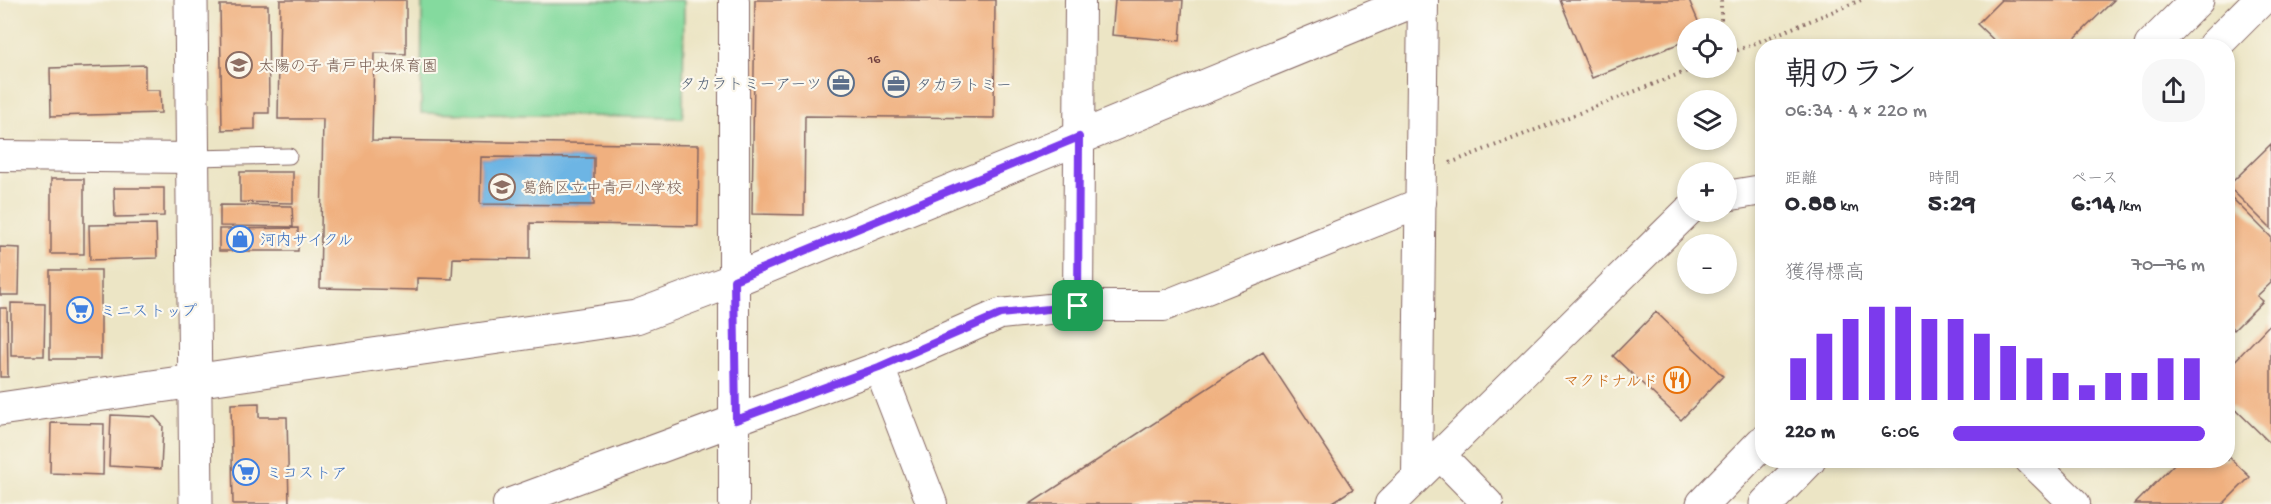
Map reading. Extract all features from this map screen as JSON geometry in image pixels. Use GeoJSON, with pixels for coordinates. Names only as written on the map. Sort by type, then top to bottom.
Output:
{"type":"FeatureCollection","features":[{"type":"Feature","properties":{"kind":"main road"},"geometry":{"type":"LineString","coordinates":[[191,0],[196,504]]}},
{"type":"Feature","properties":{"kind":"main road"},"geometry":{"type":"LineString","coordinates":[[0,409],[636,317],[734,280],[1414,0]]}},
{"type":"Feature","properties":{"kind":"main road"},"geometry":{"type":"LineString","coordinates":[[2158,39],[2197,0]]}},
{"type":"Feature","properties":{"kind":"main road"},"geometry":{"type":"LineString","coordinates":[[2221,39],[2260,0]]}},
{"type":"Feature","properties":{"kind":"main road"},"geometry":{"type":"LineString","coordinates":[[1703,504],[1755,450]]}},
{"type":"Feature","properties":{"kind":"main road"},"geometry":{"type":"LineString","coordinates":[[1766,504],[1801,468]]}},
{"type":"Feature","properties":{"kind":"street"},"geometry":{"type":"LineString","coordinates":[[734,0],[736,420],[734,504]]}},
{"type":"Feature","properties":{"kind":"street"},"geometry":{"type":"LineString","coordinates":[[1078,306],[1080,0]]}},
{"type":"Feature","properties":{"kind":"street"},"geometry":{"type":"LineString","coordinates":[[1418,476],[1423,0]]}},
{"type":"Feature","properties":{"kind":"street"},"geometry":{"type":"LineString","coordinates":[[0,156],[193,158]]}},
{"type":"Feature","properties":{"kind":"street"},"geometry":{"type":"LineString","coordinates":[[508,504],[879,367],[1000,314],[1078,306],[1164,306],[1421,189]]}},
{"type":"Feature","properties":{"kind":"street"},"geometry":{"type":"LineString","coordinates":[[1737,194],[1755,190]]}},
{"type":"Feature","properties":{"kind":"street"},"geometry":{"type":"LineString","coordinates":[[1389,504],[1677,222]]}},
{"type":"Feature","properties":{"kind":"street"},"geometry":{"type":"LineString","coordinates":[[879,367],[932,504]]}},
{"type":"Feature","properties":{"kind":"street"},"geometry":{"type":"LineString","coordinates":[[1440,455],[1488,504]]}},
{"type":"Feature","properties":{"kind":"street"},"geometry":{"type":"LineString","coordinates":[[2038,468],[2075,504]]}},
{"type":"Feature","properties":{"kind":"lane"},"geometry":{"type":"LineString","coordinates":[[193,158],[289,156]]}},
{"type":"Feature","properties":{"kind":"path"},"geometry":{"type":"LineString","coordinates":[[1721,0],[1721,18]]}},
{"type":"Feature","properties":{"kind":"path"},"geometry":{"type":"LineString","coordinates":[[1765,39],[1861,0]]}},
{"type":"Feature","properties":{"kind":"path"},"geometry":{"type":"LineString","coordinates":[[1737,51],[1755,43]]}},
{"type":"Feature","properties":{"kind":"path"},"geometry":{"type":"LineString","coordinates":[[1421,189],[1677,76]]}},
{"type":"Feature","properties":{"kind":"green space"},"geometry":{"type":"Polygon","coordinates":[[[422,0],[684,0],[683,118],[421,113],[422,0]]]}},
{"type":"Feature","properties":{"kind":"water"},"geometry":{"type":"Polygon","coordinates":[[[481,157],[594,158],[594,205],[480,204],[481,157]]]}},
{"type":"Feature","properties":{"kind":"building"},"geometry":{"type":"Polygon","coordinates":[[[280,0],[406,0],[406,54],[374,53],[372,140],[699,145],[698,226],[530,223],[530,259],[453,258],[452,279],[417,278],[417,290],[320,288],[323,119],[278,119],[280,0]],[[481,157],[480,204],[594,205],[594,158],[481,157]]]}},
{"type":"Feature","properties":{"kind":"building"},"geometry":{"type":"Polygon","coordinates":[[[755,0],[995,0],[994,118],[805,116],[804,215],[752,214],[755,0]]]}},
{"type":"Feature","properties":{"kind":"building"},"geometry":{"type":"Polygon","coordinates":[[[1115,0],[1183,0],[1180,41],[1112,35],[1115,0]]]}},
{"type":"Feature","properties":{"kind":"building"},"geometry":{"type":"Polygon","coordinates":[[[1560,0],[1689,0],[1697,18],[1677,18],[1677,44],[1592,78],[1560,0]]]}},
{"type":"Feature","properties":{"kind":"building"},"geometry":{"type":"Polygon","coordinates":[[[2001,0],[2114,0],[2074,39],[1993,39],[1977,24],[2001,0]]]}},
{"type":"Feature","properties":{"kind":"building"},"geometry":{"type":"Polygon","coordinates":[[[220,5],[268,5],[269,113],[255,113],[255,129],[222,130],[220,5]]]}},
{"type":"Feature","properties":{"kind":"building"},"geometry":{"type":"Polygon","coordinates":[[[145,65],[145,90],[160,90],[161,113],[51,116],[50,68],[145,65]]]}},
{"type":"Feature","properties":{"kind":"building"},"geometry":{"type":"Polygon","coordinates":[[[2271,144],[2271,229],[2235,193],[2235,179],[2271,144]]]}},
{"type":"Feature","properties":{"kind":"building"},"geometry":{"type":"Polygon","coordinates":[[[240,172],[293,172],[293,203],[240,202],[240,172]]]}},
{"type":"Feature","properties":{"kind":"building"},"geometry":{"type":"Polygon","coordinates":[[[51,179],[84,179],[84,254],[51,254],[51,179]]]}},
{"type":"Feature","properties":{"kind":"building"},"geometry":{"type":"Polygon","coordinates":[[[114,188],[164,188],[164,216],[115,217],[114,188]]]}},
{"type":"Feature","properties":{"kind":"building"},"geometry":{"type":"Polygon","coordinates":[[[2235,201],[2271,237],[2271,283],[2257,296],[2263,301],[2235,329],[2235,201]]]}},
{"type":"Feature","properties":{"kind":"building"},"geometry":{"type":"Polygon","coordinates":[[[220,205],[292,206],[293,227],[220,226],[220,205]]]}},
{"type":"Feature","properties":{"kind":"building"},"geometry":{"type":"Polygon","coordinates":[[[156,224],[157,258],[90,260],[89,225],[156,224]]]}},
{"type":"Feature","properties":{"kind":"building"},"geometry":{"type":"Polygon","coordinates":[[[298,228],[298,251],[219,251],[219,229],[298,228]]]}},
{"type":"Feature","properties":{"kind":"building"},"geometry":{"type":"Polygon","coordinates":[[[0,247],[20,248],[19,295],[0,295],[0,247]]]}},
{"type":"Feature","properties":{"kind":"building"},"geometry":{"type":"Polygon","coordinates":[[[50,270],[101,270],[101,359],[50,359],[50,270]]]}},
{"type":"Feature","properties":{"kind":"building"},"geometry":{"type":"Polygon","coordinates":[[[11,303],[45,304],[44,356],[11,356],[11,303]]]}},
{"type":"Feature","properties":{"kind":"building"},"geometry":{"type":"Polygon","coordinates":[[[0,308],[7,308],[8,377],[0,377],[0,308]]]}},
{"type":"Feature","properties":{"kind":"building"},"geometry":{"type":"Polygon","coordinates":[[[1656,312],[1723,376],[1681,420],[1613,356],[1656,312]]]}},
{"type":"Feature","properties":{"kind":"building"},"geometry":{"type":"Polygon","coordinates":[[[2271,323],[2271,444],[2235,409],[2235,361],[2271,323]]]}},
{"type":"Feature","properties":{"kind":"building"},"geometry":{"type":"Polygon","coordinates":[[[1263,352],[1353,489],[1330,504],[1030,504],[1263,352]]]}},
{"type":"Feature","properties":{"kind":"building"},"geometry":{"type":"Polygon","coordinates":[[[259,403],[259,417],[287,417],[289,504],[233,504],[231,404],[259,403]]]}},
{"type":"Feature","properties":{"kind":"building"},"geometry":{"type":"Polygon","coordinates":[[[111,415],[155,417],[163,426],[161,469],[109,466],[111,415]]]}},
{"type":"Feature","properties":{"kind":"building"},"geometry":{"type":"Polygon","coordinates":[[[51,423],[104,424],[103,475],[50,473],[51,423]]]}},
{"type":"Feature","properties":{"kind":"building"},"geometry":{"type":"Polygon","coordinates":[[[2235,463],[2250,477],[2223,504],[2135,504],[2170,468],[2235,468],[2235,463]]]}},
{"type":"Feature","properties":{"kind":"place","name":"太陽の子 青戸中央保育園"},"geometry":{"type":"Point","coordinates":[239,65]}},
{"type":"Feature","properties":{"kind":"place","name":"タカラトミーアーツ"},"geometry":{"type":"Point","coordinates":[841,83]}},
{"type":"Feature","properties":{"kind":"place","name":"タカラトミー"},"geometry":{"type":"Point","coordinates":[896,84]}},
{"type":"Feature","properties":{"kind":"place","name":"葛飾区立中青戸小学校"},"geometry":{"type":"Point","coordinates":[502,187]}},
{"type":"Feature","properties":{"kind":"place","name":"河内サイクル"},"geometry":{"type":"Point","coordinates":[240,239]}},
{"type":"Feature","properties":{"kind":"place","name":"ミニストップ"},"geometry":{"type":"Point","coordinates":[80,310]}},
{"type":"Feature","properties":{"kind":"place","name":"マクドナルド"},"geometry":{"type":"Point","coordinates":[1677,380]}},
{"type":"Feature","properties":{"kind":"place","name":"ミコストア"},"geometry":{"type":"Point","coordinates":[246,472]}},
{"type":"Feature","properties":{"kind":"route"},"geometry":{"type":"LineString","coordinates":[[1079,137],[1078,306],[1000,314],[879,367],[736,420],[734,280],[1079,137]]}}]}
